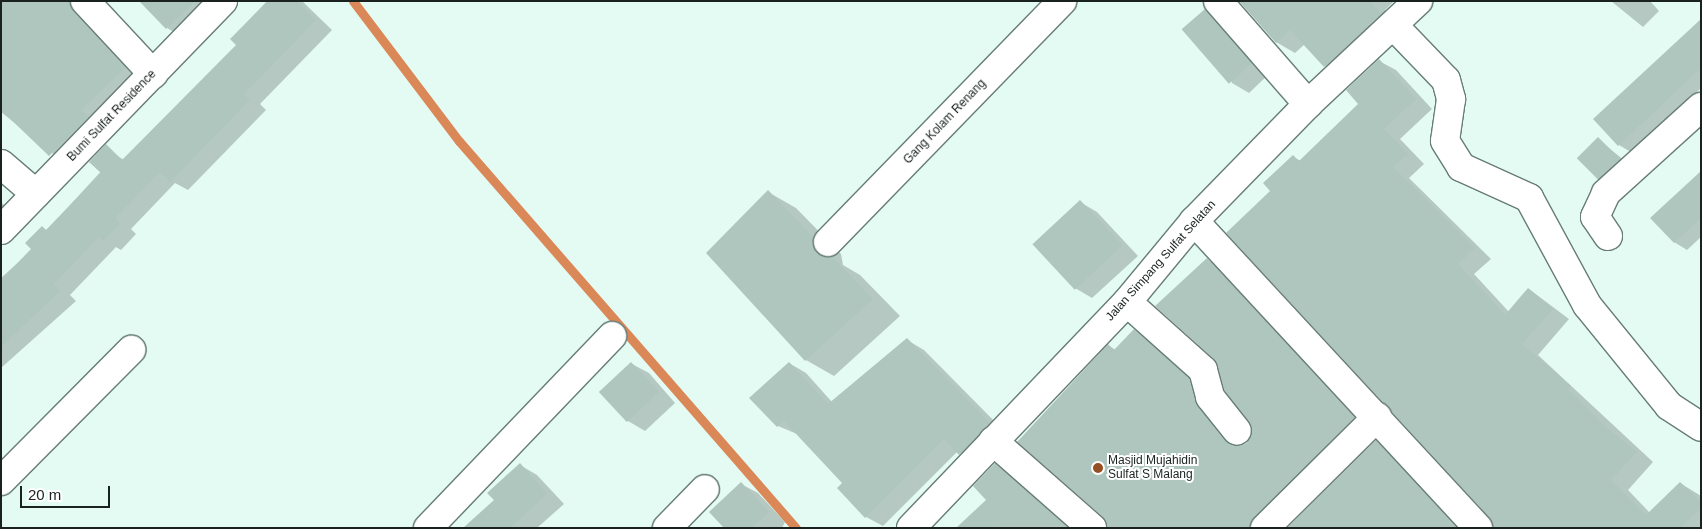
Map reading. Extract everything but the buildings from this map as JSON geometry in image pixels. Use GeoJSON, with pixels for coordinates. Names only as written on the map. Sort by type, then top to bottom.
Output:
{"type":"FeatureCollection","features":[{"type":"Feature","properties":{"kind":"street"},"geometry":{"type":"LineString","coordinates":[[85,1],[153,74]]}},
{"type":"Feature","properties":{"kind":"street","name":"Bumi Sulfat Residence"},"geometry":{"type":"LineString","coordinates":[[1,230],[222,1]]}},
{"type":"Feature","properties":{"kind":"street","name":"Gang Kolam Renang"},"geometry":{"type":"LineString","coordinates":[[828,242],[1062,1]]}},
{"type":"Feature","properties":{"kind":"street"},"geometry":{"type":"LineString","coordinates":[[1218,1],[1308,104]]}},
{"type":"Feature","properties":{"kind":"street","name":"Jalan Simpang Sulfat Selatan"},"geometry":{"type":"LineString","coordinates":[[911,528],[993,440],[1127,302],[1194,221],[1308,104],[1418,1]]}},
{"type":"Feature","properties":{"kind":"street"},"geometry":{"type":"LineString","coordinates":[[1393,25],[1446,80],[1451,99],[1446,141],[1461,168],[1529,198],[1587,305],[1670,406],[1701,427]]}},
{"type":"Feature","properties":{"kind":"street"},"geometry":{"type":"LineString","coordinates":[[1608,236],[1595,217],[1606,193],[1701,108]]}},
{"type":"Feature","properties":{"kind":"street"},"geometry":{"type":"LineString","coordinates":[[1,164],[36,194]]}},
{"type":"Feature","properties":{"kind":"street"},"geometry":{"type":"LineString","coordinates":[[1194,221],[1477,527]]}},
{"type":"Feature","properties":{"kind":"street"},"geometry":{"type":"LineString","coordinates":[[1127,302],[1203,370],[1210,397],[1237,431]]}},
{"type":"Feature","properties":{"kind":"street"},"geometry":{"type":"LineString","coordinates":[[428,528],[612,336]]}},
{"type":"Feature","properties":{"kind":"street"},"geometry":{"type":"LineString","coordinates":[[1,481],[131,350]]}},
{"type":"Feature","properties":{"kind":"street"},"geometry":{"type":"LineString","coordinates":[[1265,528],[1377,417]]}},
{"type":"Feature","properties":{"kind":"street"},"geometry":{"type":"LineString","coordinates":[[993,440],[1092,528]]}},
{"type":"Feature","properties":{"kind":"street"},"geometry":{"type":"LineString","coordinates":[[667,528],[705,488]]}},
{"type":"Feature","properties":{"kind":"waterway"},"geometry":{"type":"LineString","coordinates":[[353,1],[459,141],[796,528]]}},
{"type":"Feature","properties":{"kind":"place","name":"Masjid Mujahidin Sulfat S Malang"},"geometry":{"type":"Point","coordinates":[1098,468]}}]}
